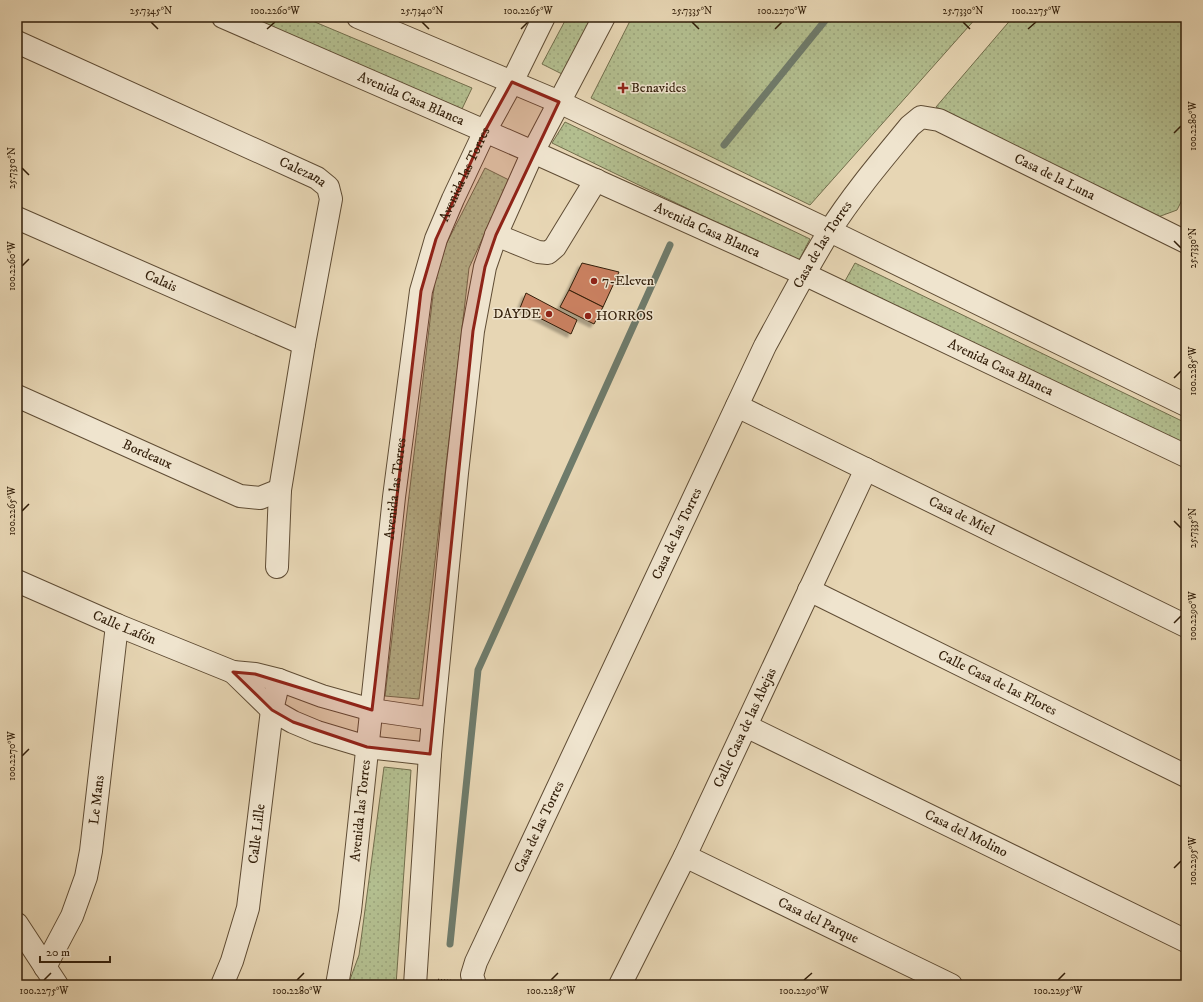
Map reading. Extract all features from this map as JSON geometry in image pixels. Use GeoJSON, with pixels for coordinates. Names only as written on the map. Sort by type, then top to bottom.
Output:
{"type":"FeatureCollection","features":[{"type":"Feature","properties":{"kind":"street","name":"Avenida Casa Blanca"},"geometry":{"type":"LineString","coordinates":[[222,17],[534,152],[804,274],[1186,456]]}},
{"type":"Feature","properties":{"kind":"street"},"geometry":{"type":"LineString","coordinates":[[358,17],[559,102],[830,231],[1186,405]]}},
{"type":"Feature","properties":{"kind":"street","name":"Avenida las Torres"},"geometry":{"type":"LineString","coordinates":[[337,985],[350,911],[394,497],[420,291],[436,239],[453,199],[485,131],[512,82],[544,17]]}},
{"type":"Feature","properties":{"kind":"street"},"geometry":{"type":"LineString","coordinates":[[416,982],[433,719],[457,473],[473,331],[485,267],[496,235],[534,152],[604,17]]}},
{"type":"Feature","properties":{"kind":"street","name":"Calezana"},"geometry":{"type":"LineString","coordinates":[[17,42],[317,178],[328,188],[331,199],[304,344],[280,490],[277,567]]}},
{"type":"Feature","properties":{"kind":"street","name":"Casa de las Torres"},"geometry":{"type":"LineString","coordinates":[[474,980],[476,962],[765,346],[804,274],[830,231],[862,185],[910,126],[921,117]]}},
{"type":"Feature","properties":{"kind":"street","name":"Casa de la Luna"},"geometry":{"type":"LineString","coordinates":[[921,117],[939,120],[1184,235]]}},
{"type":"Feature","properties":{"kind":"street"},"geometry":{"type":"LineString","coordinates":[[496,235],[538,252],[548,253],[555,247],[596,180]]}},
{"type":"Feature","properties":{"kind":"street","name":"Calais"},"geometry":{"type":"LineString","coordinates":[[17,218],[304,344]]}},
{"type":"Feature","properties":{"kind":"street","name":"Bordeaux"},"geometry":{"type":"LineString","coordinates":[[17,396],[240,496],[260,498],[280,490]]}},
{"type":"Feature","properties":{"kind":"street","name":"Casa de Miel"},"geometry":{"type":"LineString","coordinates":[[737,406],[1186,626]]}},
{"type":"Feature","properties":{"kind":"street","name":"Calle Casa de las Abejas"},"geometry":{"type":"LineString","coordinates":[[620,985],[685,856],[866,469]]}},
{"type":"Feature","properties":{"kind":"street","name":"Calle Lafón"},"geometry":{"type":"LineString","coordinates":[[17,581],[117,625],[233,672],[255,674],[279,680],[322,696],[372,710],[433,719]]}},
{"type":"Feature","properties":{"kind":"street","name":"Calle Casa de las Flores"},"geometry":{"type":"LineString","coordinates":[[809,590],[1186,776]]}},
{"type":"Feature","properties":{"kind":"street","name":"Le Mans"},"geometry":{"type":"LineString","coordinates":[[45,968],[72,916],[86,877],[91,851],[117,625]]}},
{"type":"Feature","properties":{"kind":"street","name":"Calle Lafón"},"geometry":{"type":"LineString","coordinates":[[233,672],[272,710],[293,722],[317,732],[367,747],[430,754]]}},
{"type":"Feature","properties":{"kind":"street","name":"Calle Lille"},"geometry":{"type":"LineString","coordinates":[[222,985],[232,961],[248,908],[272,710],[279,680]]}},
{"type":"Feature","properties":{"kind":"street","name":"Casa del Molino"},"geometry":{"type":"LineString","coordinates":[[746,726],[1186,941]]}},
{"type":"Feature","properties":{"kind":"street","name":"Casa del Parque"},"geometry":{"type":"LineString","coordinates":[[685,856],[951,985]]}},
{"type":"Feature","properties":{"kind":"street"},"geometry":{"type":"LineString","coordinates":[[17,924],[57,985]]}},
{"type":"Feature","properties":{"kind":"path"},"geometry":{"type":"LineString","coordinates":[[416,982],[474,980]]}},
{"type":"Feature","properties":{"kind":"highlighted area"},"geometry":{"type":"Polygon","coordinates":[[[512,82],[559,102],[496,235],[485,267],[473,331],[430,754],[367,747],[293,722],[272,710],[233,672],[255,674],[372,710],[421,291],[436,239],[485,131],[512,82]]]}},
{"type":"Feature","properties":{"kind":"green space"},"geometry":{"type":"Polygon","coordinates":[[[245,17],[303,17],[472,88],[461,111],[245,17]]]}},
{"type":"Feature","properties":{"kind":"green space"},"geometry":{"type":"Polygon","coordinates":[[[567,17],[595,17],[566,76],[542,64],[567,17]]]}},
{"type":"Feature","properties":{"kind":"green space"},"geometry":{"type":"Polygon","coordinates":[[[632,17],[977,17],[810,205],[591,98],[632,17]]]}},
{"type":"Feature","properties":{"kind":"green space"},"geometry":{"type":"Polygon","coordinates":[[[1013,17],[1186,17],[1186,192],[1177,210],[1158,217],[936,107],[1013,17]]]}},
{"type":"Feature","properties":{"kind":"green space"},"geometry":{"type":"Polygon","coordinates":[[[565,122],[810,239],[798,262],[552,143],[565,122]]]}},
{"type":"Feature","properties":{"kind":"green space"},"geometry":{"type":"Polygon","coordinates":[[[485,168],[509,180],[469,268],[419,699],[385,696],[437,262],[485,168]]]}},
{"type":"Feature","properties":{"kind":"green space"},"geometry":{"type":"Polygon","coordinates":[[[855,263],[1186,423],[1186,447],[845,281],[855,263]]]}},
{"type":"Feature","properties":{"kind":"green space"},"geometry":{"type":"Polygon","coordinates":[[[384,767],[411,770],[396,985],[348,985],[359,955],[384,767]]]}},
{"type":"Feature","properties":{"kind":"building","name":"7-Eleven"},"geometry":{"type":"Polygon","coordinates":[[[582,263],[619,272],[603,307],[569,290],[582,263]]]}},
{"type":"Feature","properties":{"kind":"building","name":"HORROS"},"geometry":{"type":"Polygon","coordinates":[[[569,290],[603,307],[594,324],[560,307],[569,290]]]}},
{"type":"Feature","properties":{"kind":"building","name":"DAYDE"},"geometry":{"type":"Polygon","coordinates":[[[526,293],[577,320],[571,334],[520,308],[526,293]]]}},
{"type":"Feature","properties":{"kind":"waterway"},"geometry":{"type":"LineString","coordinates":[[724,145],[828,17]]}},
{"type":"Feature","properties":{"kind":"waterway"},"geometry":{"type":"LineString","coordinates":[[450,944],[478,670],[670,245]]}},
{"type":"Feature","properties":{"kind":"place","name":"Benavides"},"geometry":{"type":"Point","coordinates":[623,88]}},
{"type":"Feature","properties":{"kind":"place","name":"7-Eleven"},"geometry":{"type":"Point","coordinates":[594,281]}},
{"type":"Feature","properties":{"kind":"place","name":"DAYDE"},"geometry":{"type":"Point","coordinates":[549,314]}},
{"type":"Feature","properties":{"kind":"place","name":"HORROS"},"geometry":{"type":"Point","coordinates":[588,316]}}]}
